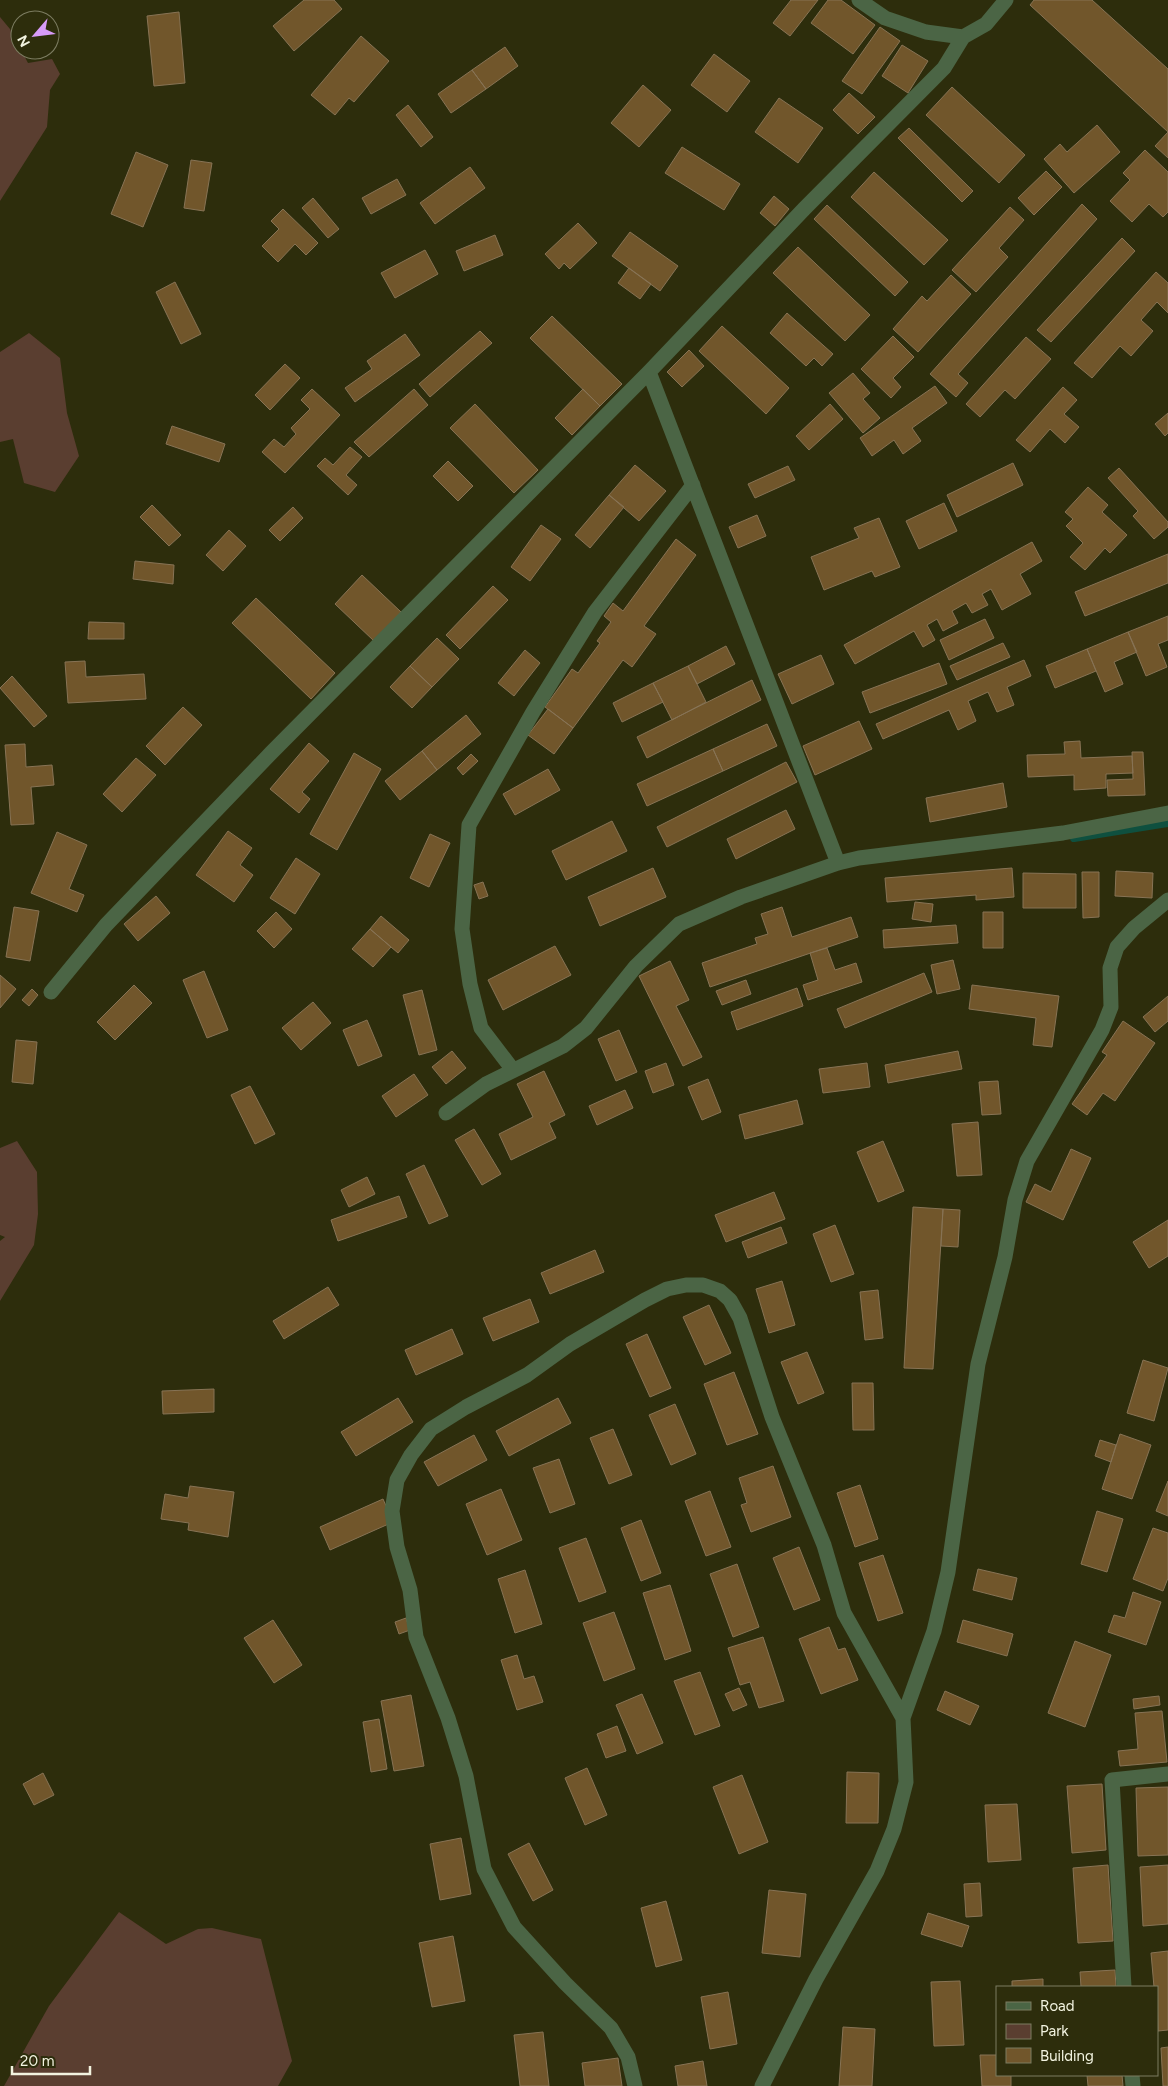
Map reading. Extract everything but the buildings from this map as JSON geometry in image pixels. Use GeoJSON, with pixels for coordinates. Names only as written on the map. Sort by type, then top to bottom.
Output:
{"type":"FeatureCollection","features":[{"type":"Feature","properties":{"kind":"street"},"geometry":{"type":"LineString","coordinates":[[859,0],[885,18],[926,32],[963,37]]}},
{"type":"Feature","properties":{"kind":"street"},"geometry":{"type":"LineString","coordinates":[[51,992],[106,925],[271,752],[649,372],[804,209],[944,68],[963,37],[986,24],[1006,0]]}},
{"type":"Feature","properties":{"kind":"street"},"geometry":{"type":"LineString","coordinates":[[649,372],[838,863]]}},
{"type":"Feature","properties":{"kind":"street"},"geometry":{"type":"LineString","coordinates":[[513,1070],[481,1028],[470,984],[462,930],[469,825],[534,712],[595,612],[693,485]]}},
{"type":"Feature","properties":{"kind":"street"},"geometry":{"type":"LineString","coordinates":[[446,1113],[486,1084],[563,1046],[586,1028],[636,966],[679,924],[741,897],[838,863],[859,858],[1064,833],[1168,813]]}},
{"type":"Feature","properties":{"kind":"street"},"geometry":{"type":"LineString","coordinates":[[762,2086],[816,1979],[877,1871],[894,1829],[906,1782],[904,1718],[934,1631],[948,1572],[978,1364],[1005,1257],[1016,1200],[1027,1161],[1102,1030],[1111,1007],[1110,968],[1117,947],[1134,928],[1168,900]]}},
{"type":"Feature","properties":{"kind":"street"},"geometry":{"type":"LineString","coordinates":[[635,2086],[628,2057],[611,2028],[565,1983],[514,1927],[484,1869],[466,1776],[448,1718],[416,1637],[410,1590],[397,1547],[394,1503],[397,1480],[411,1455],[431,1429],[466,1407],[527,1374],[570,1344],[645,1300],[667,1289],[686,1285],[703,1285],[720,1291],[730,1300],[740,1318],[772,1417],[824,1545],[844,1613],[904,1718]]}},
{"type":"Feature","properties":{"kind":"street"},"geometry":{"type":"LineString","coordinates":[[1124,1986],[1112,1780],[1168,1774]]}},
{"type":"Feature","properties":{"kind":"green space"},"geometry":{"type":"Polygon","coordinates":[[[0,17],[10,29],[10,60],[26,60],[28,63],[53,60],[60,74],[50,90],[47,127],[0,201],[0,17]]]}},
{"type":"Feature","properties":{"kind":"green space"},"geometry":{"type":"Polygon","coordinates":[[[29,333],[60,358],[67,413],[79,456],[55,492],[24,483],[13,439],[0,442],[0,352],[29,333]]]}},
{"type":"Feature","properties":{"kind":"green space"},"geometry":{"type":"Polygon","coordinates":[[[17,1141],[37,1172],[38,1214],[34,1245],[0,1301],[0,1241],[5,1237],[0,1235],[0,1148],[17,1141]]]}},
{"type":"Feature","properties":{"kind":"green space"},"geometry":{"type":"Polygon","coordinates":[[[119,1912],[166,1944],[198,1929],[212,1928],[261,1939],[292,2061],[278,2086],[4,2086],[49,2006],[119,1912]]]}},
{"type":"Feature","properties":{"kind":"waterway"},"geometry":{"type":"LineString","coordinates":[[1074,838],[1168,823]]}}]}
